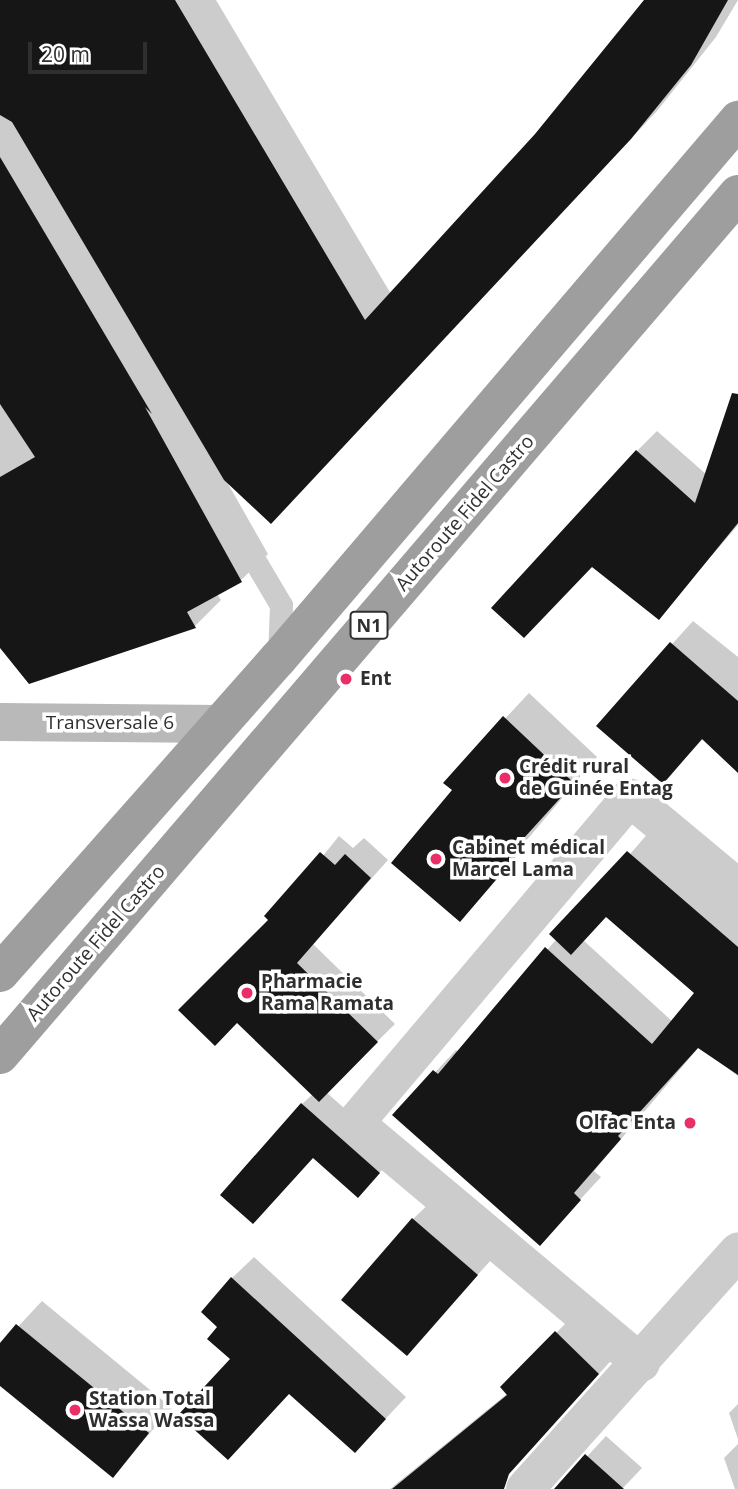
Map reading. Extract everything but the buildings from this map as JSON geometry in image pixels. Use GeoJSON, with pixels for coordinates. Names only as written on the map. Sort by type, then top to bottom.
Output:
{"type":"FeatureCollection","features":[{"type":"Feature","properties":{"kind":"highway","name":"N1"},"geometry":{"type":"LineString","coordinates":[[0,973],[278,659],[738,120]]}},
{"type":"Feature","properties":{"kind":"highway","name":"Autoroute Fidel Castro"},"geometry":{"type":"LineString","coordinates":[[0,1055],[738,194]]}},
{"type":"Feature","properties":{"kind":"highway"},"geometry":{"type":"LineString","coordinates":[[0,984],[34,1015]]}},
{"type":"Feature","properties":{"kind":"main road","name":"Transversale 6"},"geometry":{"type":"LineString","coordinates":[[0,722],[220,724]]}},
{"type":"Feature","properties":{"kind":"street"},"geometry":{"type":"LineString","coordinates":[[641,1363],[355,1123],[630,798],[738,888]]}},
{"type":"Feature","properties":{"kind":"street"},"geometry":{"type":"LineString","coordinates":[[525,1489],[738,1252]]}},
{"type":"Feature","properties":{"kind":"lane"},"geometry":{"type":"LineString","coordinates":[[0,128],[281,604],[278,659]]}},
{"type":"Feature","properties":{"kind":"place","name":"Ent"},"geometry":{"type":"Point","coordinates":[346,679]}},
{"type":"Feature","properties":{"kind":"place","name":"Crédit rural de Guinée Entag"},"geometry":{"type":"Point","coordinates":[505,778]}},
{"type":"Feature","properties":{"kind":"place","name":"Cabinet médical Marcel Lama"},"geometry":{"type":"Point","coordinates":[436,859]}},
{"type":"Feature","properties":{"kind":"place","name":"Pharmacie Rama Ramata"},"geometry":{"type":"Point","coordinates":[247,993]}},
{"type":"Feature","properties":{"kind":"place","name":"Olfac Enta"},"geometry":{"type":"Point","coordinates":[690,1123]}},
{"type":"Feature","properties":{"kind":"place","name":"Station Total Wassa Wassa"},"geometry":{"type":"Point","coordinates":[75,1410]}}]}
